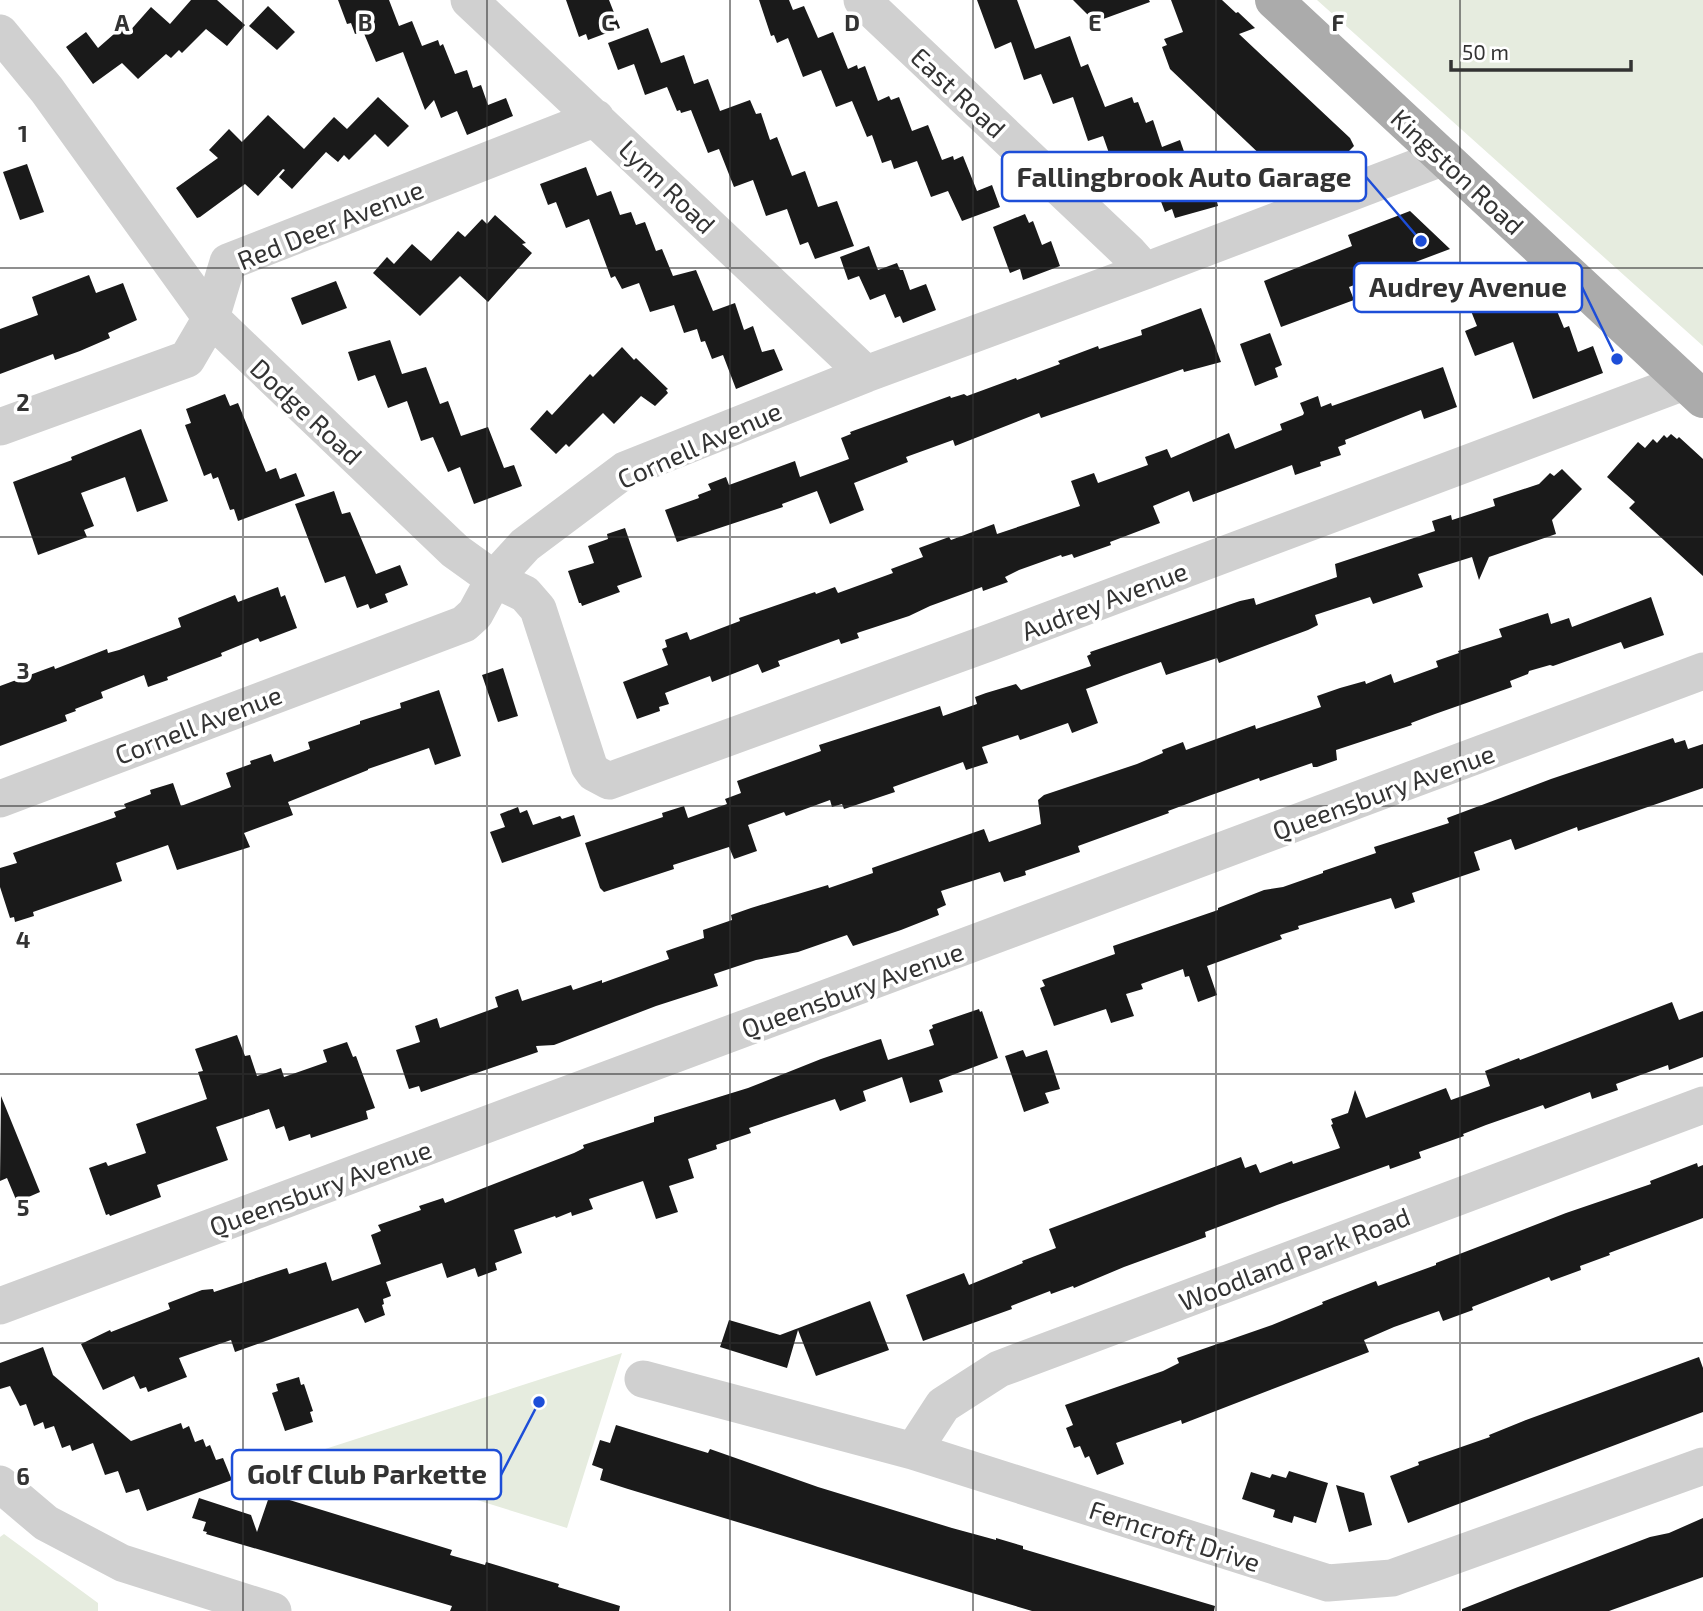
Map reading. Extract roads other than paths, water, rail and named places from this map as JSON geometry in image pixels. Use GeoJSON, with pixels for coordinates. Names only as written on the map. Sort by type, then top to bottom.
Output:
{"type":"FeatureCollection","features":[{"type":"Feature","properties":{"kind":"main road","name":"Kingston Road"},"geometry":{"type":"LineString","coordinates":[[1274,0],[1693,391]]}},
{"type":"Feature","properties":{"kind":"street","name":"Lynn Road"},"geometry":{"type":"LineString","coordinates":[[469,0],[866,374]]}},
{"type":"Feature","properties":{"kind":"street","name":"East Road"},"geometry":{"type":"LineString","coordinates":[[862,0],[1145,271]]}},
{"type":"Feature","properties":{"kind":"street","name":"Dodge Road"},"geometry":{"type":"LineString","coordinates":[[0,33],[47,90],[211,318],[455,551],[494,579],[525,594],[538,609],[589,766],[601,778]]}},
{"type":"Feature","properties":{"kind":"street","name":"Red Deer Avenue"},"geometry":{"type":"LineString","coordinates":[[0,427],[187,359],[211,318],[228,262],[596,118]]}},
{"type":"Feature","properties":{"kind":"street","name":"Cornell Avenue"},"geometry":{"type":"LineString","coordinates":[[0,799],[464,624],[475,614],[494,579],[526,545],[625,470],[866,374],[1444,157]]}},
{"type":"Feature","properties":{"kind":"street","name":"Audrey Avenue"},"geometry":{"type":"LineString","coordinates":[[601,778],[609,781],[632,774],[991,642],[1693,391]]}},
{"type":"Feature","properties":{"kind":"street","name":"Queensbury Avenue"},"geometry":{"type":"LineString","coordinates":[[0,1306],[1703,671]]}},
{"type":"Feature","properties":{"kind":"street","name":"Woodland Park Road"},"geometry":{"type":"LineString","coordinates":[[913,1451],[943,1405],[999,1370],[1703,1105]]}},
{"type":"Feature","properties":{"kind":"street","name":"Ferncroft Drive"},"geometry":{"type":"LineString","coordinates":[[643,1379],[913,1451],[1328,1583],[1392,1578],[1703,1466]]}},
{"type":"Feature","properties":{"kind":"street"},"geometry":{"type":"LineString","coordinates":[[0,1485],[46,1523],[122,1563],[273,1611]]}},
{"type":"Feature","properties":{"kind":"place","name":"Fallingbrook Auto Garage"},"geometry":{"type":"Point","coordinates":[1421,241]}},
{"type":"Feature","properties":{"kind":"place","name":"Audrey Avenue"},"geometry":{"type":"Point","coordinates":[1617,359]}},
{"type":"Feature","properties":{"kind":"place","name":"Golf Club Parkette"},"geometry":{"type":"Point","coordinates":[539,1402]}}]}
